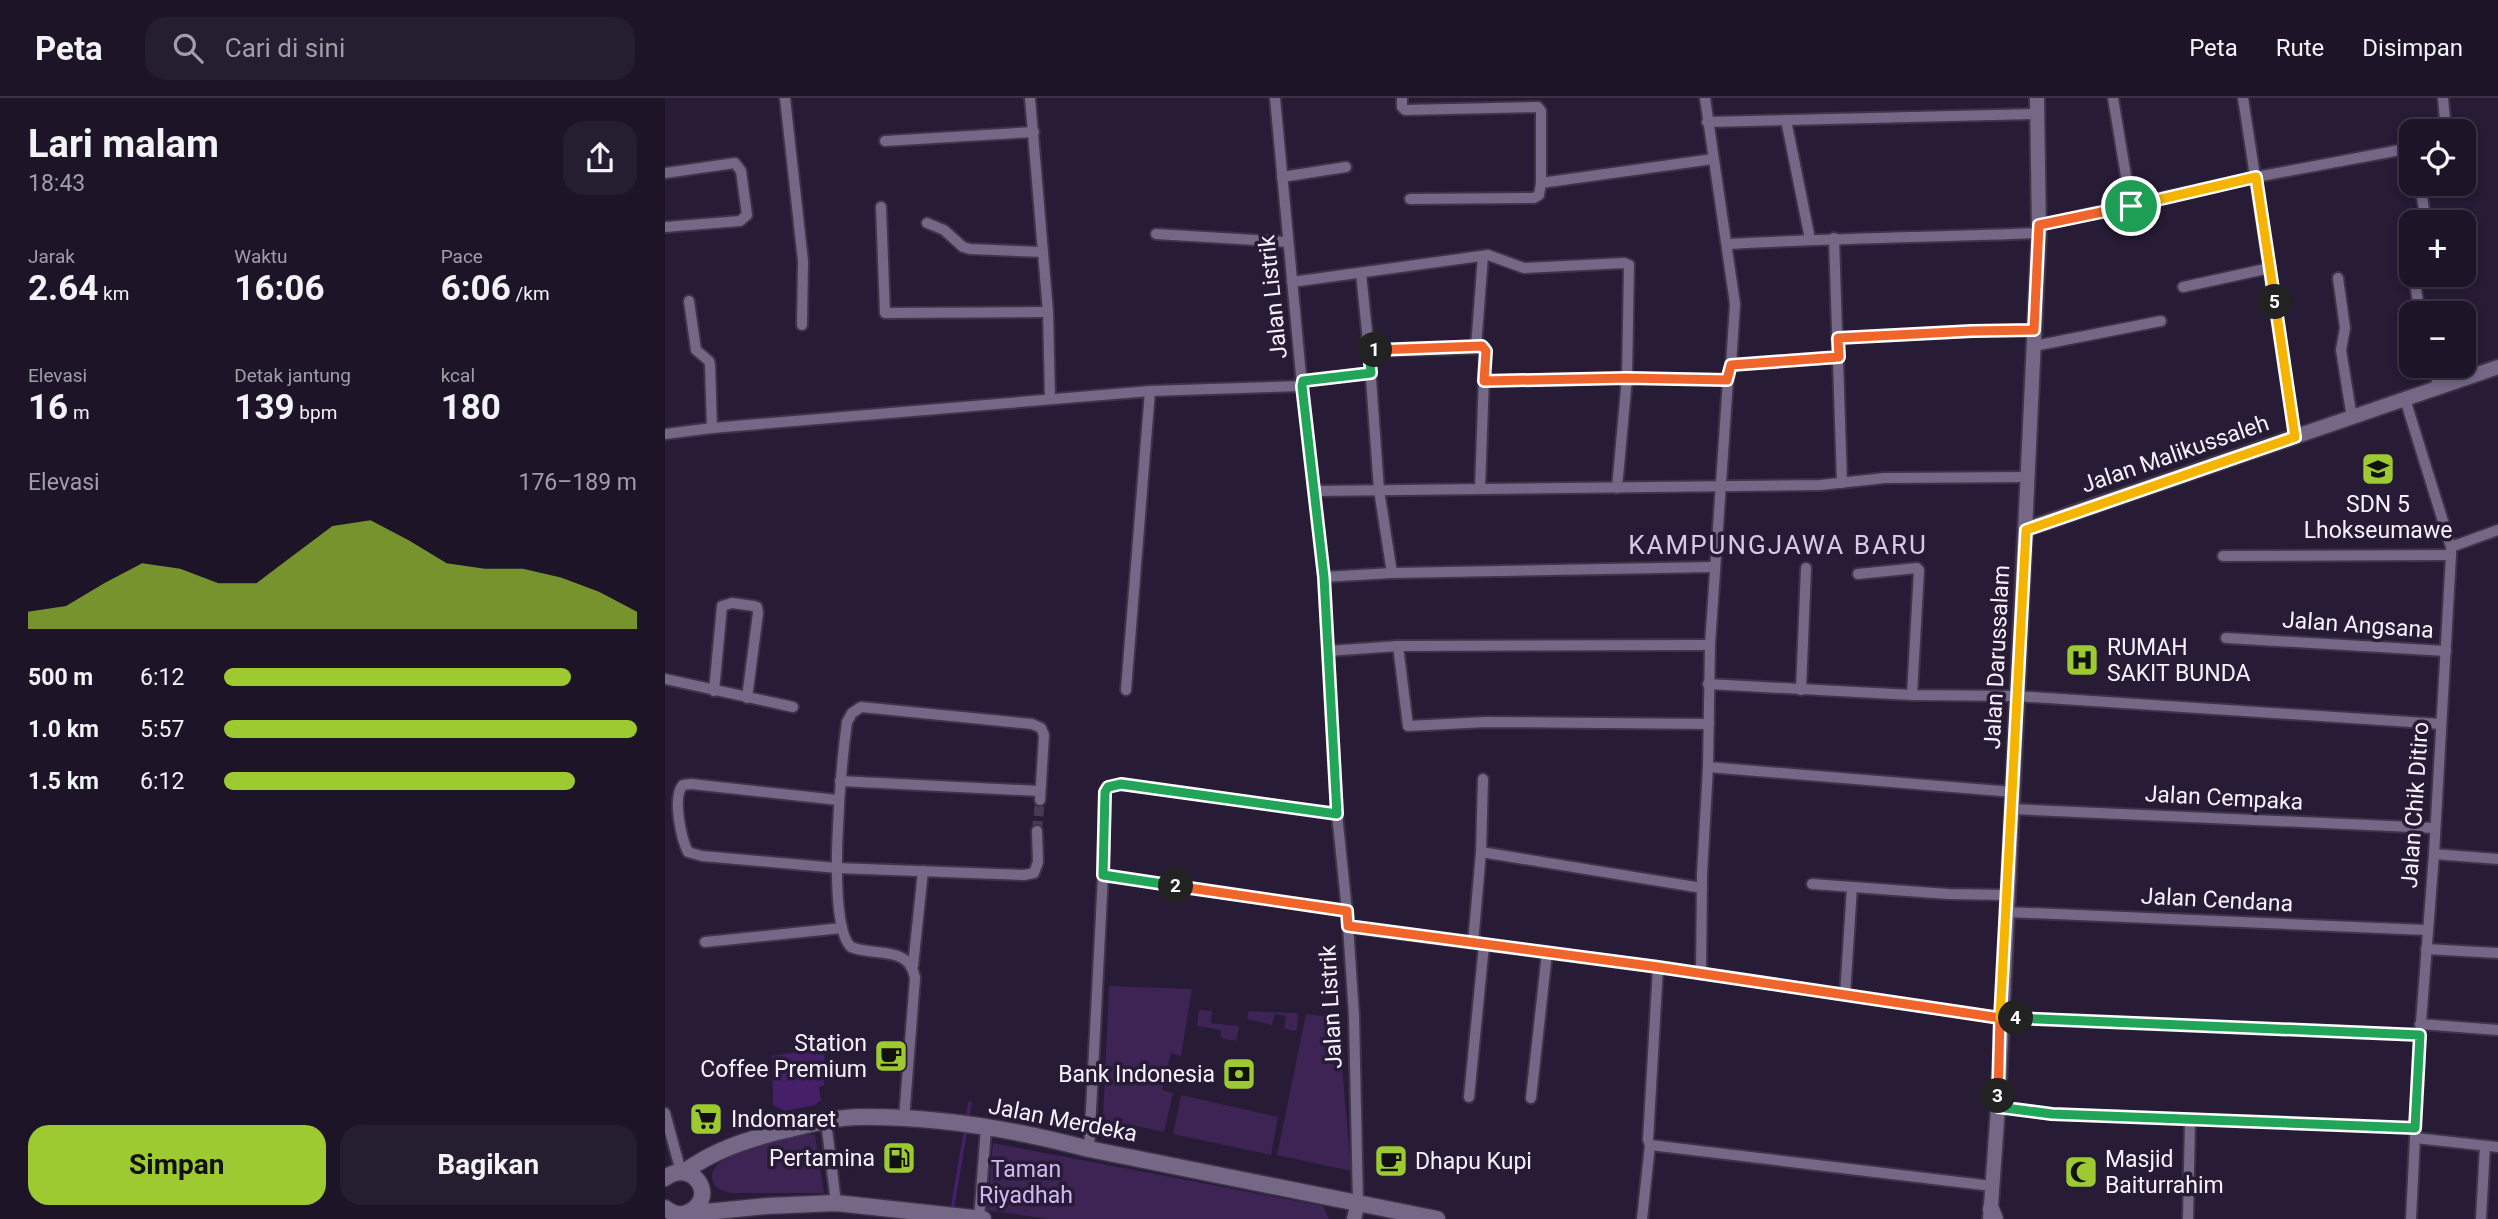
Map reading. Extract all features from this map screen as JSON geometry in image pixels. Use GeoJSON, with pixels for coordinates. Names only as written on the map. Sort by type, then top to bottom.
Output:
{"type":"FeatureCollection","features":[{"type":"Feature","properties":{"kind":"main road","name":"Jalan Merdeka"},"geometry":{"type":"LineString","coordinates":[[672,1173],[747,1140],[826,1121],[860,1117],[904,1119],[1037,1136],[1089,1149],[1437,1219]]}},
{"type":"Feature","properties":{"kind":"main road"},"geometry":{"type":"LineString","coordinates":[[672,1173],[696,1178],[702,1189],[697,1208],[675,1214]]}},
{"type":"Feature","properties":{"kind":"main road"},"geometry":{"type":"LineString","coordinates":[[675,1214],[712,1216],[767,1206],[836,1203],[936,1216],[977,1218]]}},
{"type":"Feature","properties":{"kind":"street"},"geometry":{"type":"LineString","coordinates":[[785,98],[803,261],[801,325]]}},
{"type":"Feature","properties":{"kind":"street"},"geometry":{"type":"LineString","coordinates":[[1030,98],[1048,312],[1050,400]]}},
{"type":"Feature","properties":{"kind":"street","name":"Jalan Listrik"},"geometry":{"type":"LineString","coordinates":[[1275,98],[1324,577],[1337,814],[1347,911],[1353,1015],[1358,1203]]}},
{"type":"Feature","properties":{"kind":"street"},"geometry":{"type":"LineString","coordinates":[[1402,98],[1402,107],[1405,110],[1538,107],[1541,111],[1539,195],[1534,198],[1410,199]]}},
{"type":"Feature","properties":{"kind":"street"},"geometry":{"type":"LineString","coordinates":[[1701,974],[1708,684],[1727,380],[1731,365],[1735,304],[1705,98]]}},
{"type":"Feature","properties":{"kind":"street","name":"Jalan Darussalam"},"geometry":{"type":"LineString","coordinates":[[1992,1216],[2039,229],[2037,98]]}},
{"type":"Feature","properties":{"kind":"street"},"geometry":{"type":"LineString","coordinates":[[2113,98],[2131,206]]}},
{"type":"Feature","properties":{"kind":"street"},"geometry":{"type":"LineString","coordinates":[[2242,98],[2295,437]]}},
{"type":"Feature","properties":{"kind":"street"},"geometry":{"type":"LineString","coordinates":[[2443,98],[2445,119]]}},
{"type":"Feature","properties":{"kind":"street"},"geometry":{"type":"LineString","coordinates":[[1707,122],[2037,114]]}},
{"type":"Feature","properties":{"kind":"street"},"geometry":{"type":"LineString","coordinates":[[1786,120],[1810,239]]}},
{"type":"Feature","properties":{"kind":"street"},"geometry":{"type":"LineString","coordinates":[[885,141],[1034,132]]}},
{"type":"Feature","properties":{"kind":"street"},"geometry":{"type":"LineString","coordinates":[[1727,244],[1835,238],[1871,240],[2039,229],[2256,177],[2399,151]]}},
{"type":"Feature","properties":{"kind":"street"},"geometry":{"type":"LineString","coordinates":[[1541,183],[1713,159]]}},
{"type":"Feature","properties":{"kind":"street"},"geometry":{"type":"LineString","coordinates":[[665,173],[735,163],[741,171],[747,215],[740,221],[665,227]]}},
{"type":"Feature","properties":{"kind":"street"},"geometry":{"type":"LineString","coordinates":[[1282,177],[1346,167]]}},
{"type":"Feature","properties":{"kind":"street"},"geometry":{"type":"LineString","coordinates":[[881,207],[884,313],[1048,312]]}},
{"type":"Feature","properties":{"kind":"street"},"geometry":{"type":"LineString","coordinates":[[927,223],[944,230],[956,242],[970,249],[1042,252]]}},
{"type":"Feature","properties":{"kind":"street"},"geometry":{"type":"LineString","coordinates":[[1157,234],[1289,242]]}},
{"type":"Feature","properties":{"kind":"street"},"geometry":{"type":"LineString","coordinates":[[1835,238],[1842,482]]}},
{"type":"Feature","properties":{"kind":"street"},"geometry":{"type":"LineString","coordinates":[[1292,282],[1483,256],[1496,257],[1524,268],[1624,262],[1629,265],[1627,378],[1617,488]]}},
{"type":"Feature","properties":{"kind":"street"},"geometry":{"type":"LineString","coordinates":[[1476,346],[1483,256]]}},
{"type":"Feature","properties":{"kind":"street"},"geometry":{"type":"LineString","coordinates":[[2183,287],[2270,268]]}},
{"type":"Feature","properties":{"kind":"street"},"geometry":{"type":"LineString","coordinates":[[1361,272],[1379,490],[1392,573]]}},
{"type":"Feature","properties":{"kind":"street"},"geometry":{"type":"LineString","coordinates":[[2338,278],[2345,328],[2341,350],[2352,418]]}},
{"type":"Feature","properties":{"kind":"street"},"geometry":{"type":"LineString","coordinates":[[689,301],[696,350],[710,365],[712,428]]}},
{"type":"Feature","properties":{"kind":"street"},"geometry":{"type":"LineString","coordinates":[[2033,346],[2161,321]]}},
{"type":"Feature","properties":{"kind":"street"},"geometry":{"type":"LineString","coordinates":[[1838,338],[2034,330]]}},
{"type":"Feature","properties":{"kind":"street"},"geometry":{"type":"LineString","coordinates":[[1369,351],[1476,346],[1485,348],[1480,489]]}},
{"type":"Feature","properties":{"kind":"street"},"geometry":{"type":"LineString","coordinates":[[1731,365],[1839,357]]}},
{"type":"Feature","properties":{"kind":"street","name":"Jalan Malikussaleh"},"geometry":{"type":"LineString","coordinates":[[2026,530],[2498,367]]}},
{"type":"Feature","properties":{"kind":"street"},"geometry":{"type":"LineString","coordinates":[[665,434],[1150,391],[1303,384],[1371,373]]}},
{"type":"Feature","properties":{"kind":"street"},"geometry":{"type":"LineString","coordinates":[[1484,381],[1627,378],[1727,380]]}},
{"type":"Feature","properties":{"kind":"street"},"geometry":{"type":"LineString","coordinates":[[2436,378],[2439,388]]}},
{"type":"Feature","properties":{"kind":"street"},"geometry":{"type":"LineString","coordinates":[[1126,690],[1150,391]]}},
{"type":"Feature","properties":{"kind":"street","name":"Jalan Chik Ditiro"},"geometry":{"type":"LineString","coordinates":[[2405,399],[2451,551],[2434,854],[2420,1029],[2411,1219]]}},
{"type":"Feature","properties":{"kind":"street"},"geometry":{"type":"LineString","coordinates":[[1315,491],[1821,485],[1885,478],[2028,477]]}},
{"type":"Feature","properties":{"kind":"street"},"geometry":{"type":"LineString","coordinates":[[2223,556],[2451,551],[2498,530]]}},
{"type":"Feature","properties":{"kind":"street"},"geometry":{"type":"LineString","coordinates":[[1324,577],[1392,573],[1714,567]]}},
{"type":"Feature","properties":{"kind":"street"},"geometry":{"type":"LineString","coordinates":[[1801,690],[1805,568]]}},
{"type":"Feature","properties":{"kind":"street"},"geometry":{"type":"LineString","coordinates":[[1858,574],[1917,568],[1919,570],[1912,695]]}},
{"type":"Feature","properties":{"kind":"street"},"geometry":{"type":"LineString","coordinates":[[714,691],[722,606],[732,603],[754,606],[757,607],[758,613],[747,698]]}},
{"type":"Feature","properties":{"kind":"street","name":"Jalan Angsana"},"geometry":{"type":"LineString","coordinates":[[2225,638],[2446,652]]}},
{"type":"Feature","properties":{"kind":"street"},"geometry":{"type":"LineString","coordinates":[[1328,650],[1398,646],[1710,645]]}},
{"type":"Feature","properties":{"kind":"street"},"geometry":{"type":"LineString","coordinates":[[1398,646],[1408,726],[1486,722],[1709,723]]}},
{"type":"Feature","properties":{"kind":"street"},"geometry":{"type":"LineString","coordinates":[[665,679],[793,707]]}},
{"type":"Feature","properties":{"kind":"street"},"geometry":{"type":"LineString","coordinates":[[1708,684],[1912,695],[2017,696],[2441,724]]}},
{"type":"Feature","properties":{"kind":"street"},"geometry":{"type":"LineString","coordinates":[[840,781],[1040,796],[1044,735],[1041,728],[1033,724],[861,707],[852,713],[847,722],[840,781],[838,800],[837,868],[842,928],[847,944],[851,947],[902,957],[912,967]]}},
{"type":"Feature","properties":{"kind":"street"},"geometry":{"type":"LineString","coordinates":[[1708,768],[2013,792]]}},
{"type":"Feature","properties":{"kind":"street"},"geometry":{"type":"LineString","coordinates":[[1469,1097],[1478,944],[1483,779]]}},
{"type":"Feature","properties":{"kind":"street"},"geometry":{"type":"LineString","coordinates":[[1089,1149],[1105,792],[1108,787],[1113,784],[1337,814]]}},
{"type":"Feature","properties":{"kind":"street"},"geometry":{"type":"LineString","coordinates":[[838,800],[683,785],[678,792],[683,843],[688,852],[702,856],[837,868],[1024,876],[1034,873],[1038,862],[1037,831]]}},
{"type":"Feature","properties":{"kind":"street","name":"Jalan Cempaka"},"geometry":{"type":"LineString","coordinates":[[2012,809],[2434,828]]}},
{"type":"Feature","properties":{"kind":"street"},"geometry":{"type":"LineString","coordinates":[[1481,852],[1702,888]]}},
{"type":"Feature","properties":{"kind":"street"},"geometry":{"type":"LineString","coordinates":[[2434,854],[2498,859]]}},
{"type":"Feature","properties":{"kind":"street"},"geometry":{"type":"LineString","coordinates":[[904,1119],[915,978],[912,967],[923,872]]}},
{"type":"Feature","properties":{"kind":"street"},"geometry":{"type":"LineString","coordinates":[[1103,875],[1347,911]]}},
{"type":"Feature","properties":{"kind":"street"},"geometry":{"type":"LineString","coordinates":[[1812,884],[1948,894],[2007,895]]}},
{"type":"Feature","properties":{"kind":"street"},"geometry":{"type":"LineString","coordinates":[[1845,995],[1852,887]]}},
{"type":"Feature","properties":{"kind":"street","name":"Jalan Cendana"},"geometry":{"type":"LineString","coordinates":[[2006,912],[2426,930]]}},
{"type":"Feature","properties":{"kind":"street"},"geometry":{"type":"LineString","coordinates":[[1348,926],[1658,967],[2000,1018],[2498,1030]]}},
{"type":"Feature","properties":{"kind":"street"},"geometry":{"type":"LineString","coordinates":[[705,942],[842,928]]}},
{"type":"Feature","properties":{"kind":"street"},"geometry":{"type":"LineString","coordinates":[[2426,949],[2498,953]]}},
{"type":"Feature","properties":{"kind":"street"},"geometry":{"type":"LineString","coordinates":[[1531,1098],[1547,953]]}},
{"type":"Feature","properties":{"kind":"street"},"geometry":{"type":"LineString","coordinates":[[1642,1219],[1650,1145],[1650,1090],[1658,967]]}},
{"type":"Feature","properties":{"kind":"street"},"geometry":{"type":"LineString","coordinates":[[1998,1107],[2052,1114],[2190,1119],[2415,1133],[2498,1147]]}},
{"type":"Feature","properties":{"kind":"street"},"geometry":{"type":"LineString","coordinates":[[665,1113],[672,1173]]}},
{"type":"Feature","properties":{"kind":"street"},"geometry":{"type":"LineString","coordinates":[[2188,1219],[2190,1119]]}},
{"type":"Feature","properties":{"kind":"street"},"geometry":{"type":"LineString","coordinates":[[826,1121],[836,1203]]}},
{"type":"Feature","properties":{"kind":"street"},"geometry":{"type":"LineString","coordinates":[[977,1218],[983,1128]]}},
{"type":"Feature","properties":{"kind":"street"},"geometry":{"type":"LineString","coordinates":[[1650,1145],[1992,1186]]}},
{"type":"Feature","properties":{"kind":"street"},"geometry":{"type":"LineString","coordinates":[[2481,1219],[2485,1146]]}},
{"type":"Feature","properties":{"kind":"street"},"geometry":{"type":"LineString","coordinates":[[1353,1219],[1358,1203]]}},
{"type":"Feature","properties":{"kind":"green space"},"geometry":{"type":"Polygon","coordinates":[[[1109,986],[1192,989],[1181,1056],[1171,1053],[1162,1090],[1173,1093],[1164,1132],[1103,1119],[1109,986]]]}},
{"type":"Feature","properties":{"kind":"green space"},"geometry":{"type":"Polygon","coordinates":[[[1199,1010],[1212,1011],[1211,1023],[1239,1026],[1236,1041],[1221,1038],[1221,1030],[1197,1026],[1199,1010]]]}},
{"type":"Feature","properties":{"kind":"green space"},"geometry":{"type":"Polygon","coordinates":[[[1249,1011],[1296,1013],[1297,1030],[1284,1028],[1286,1016],[1275,1014],[1272,1025],[1247,1019],[1249,1011]]]}},
{"type":"Feature","properties":{"kind":"green space"},"geometry":{"type":"Polygon","coordinates":[[[1306,1014],[1338,1018],[1351,1171],[1277,1155],[1306,1014]]]}},
{"type":"Feature","properties":{"kind":"green space"},"geometry":{"type":"Polygon","coordinates":[[[1181,1095],[1278,1117],[1271,1155],[1173,1134],[1181,1095]]]}},
{"type":"Feature","properties":{"kind":"green space"},"geometry":{"type":"Polygon","coordinates":[[[807,1134],[815,1135],[824,1193],[731,1193],[714,1184],[712,1177],[715,1168],[736,1153],[807,1134]]]}},
{"type":"Feature","properties":{"kind":"green space","name":"Taman Riyadhah"},"geometry":{"type":"Polygon","coordinates":[[[993,1143],[1323,1206],[1329,1219],[1048,1219],[987,1210],[993,1143]]]}},
{"type":"Feature","properties":{"kind":"shaded area"},"geometry":{"type":"Polygon","coordinates":[[[823,1048],[825,1063],[824,1085],[819,1087],[821,1100],[815,1105],[785,1111],[773,1105],[772,1056],[823,1048]]]}},
{"type":"Feature","properties":{"kind":"waterway"},"geometry":{"type":"LineString","coordinates":[[967,1120],[970,1103]]}},
{"type":"Feature","properties":{"kind":"waterway"},"geometry":{"type":"LineString","coordinates":[[952,1210],[966,1128]]}},
{"type":"Feature","properties":{"kind":"tunnel"},"geometry":{"type":"LineString","coordinates":[[1037,831],[1040,800]]}},
{"type":"Feature","properties":{"kind":"place","name":"SDN 5 Lhokseumawe"},"geometry":{"type":"Point","coordinates":[2378,469]}},
{"type":"Feature","properties":{"kind":"place","name":"RUMAH SAKIT BUNDA"},"geometry":{"type":"Point","coordinates":[2082,660]}},
{"type":"Feature","properties":{"kind":"place","name":"Station Coffee Premium"},"geometry":{"type":"Point","coordinates":[891,1056]}},
{"type":"Feature","properties":{"kind":"place","name":"Bank Indonesia"},"geometry":{"type":"Point","coordinates":[1239,1074]}},
{"type":"Feature","properties":{"kind":"place","name":"Indomaret"},"geometry":{"type":"Point","coordinates":[706,1119]}},
{"type":"Feature","properties":{"kind":"place","name":"Pertamina"},"geometry":{"type":"Point","coordinates":[899,1158]}},
{"type":"Feature","properties":{"kind":"place","name":"Dhapu Kupi"},"geometry":{"type":"Point","coordinates":[1391,1161]}},
{"type":"Feature","properties":{"kind":"place","name":"Masjid Baiturrahim"},"geometry":{"type":"Point","coordinates":[2081,1172]}},
{"type":"Feature","properties":{"kind":"district","name":"KAMPUNGJAWA BARU"},"geometry":{"type":"Point","coordinates":[1778,545]}},
{"type":"Feature","properties":{"kind":"route"},"geometry":{"type":"LineString","coordinates":[[2131,206],[2039,225],[2034,330],[1838,338],[1839,357],[1731,365],[1727,380],[1627,378],[1484,381],[1486,351],[1482,346],[1476,346],[1369,351],[1371,373],[1303,381],[1324,577],[1337,814],[1113,784],[1105,792],[1103,875],[1347,911],[1348,926],[1658,967],[2000,1018],[1998,1107],[2052,1114],[2415,1128],[2420,1035],[2000,1018],[2026,530],[2295,437],[2256,177],[2131,206]]}}]}
